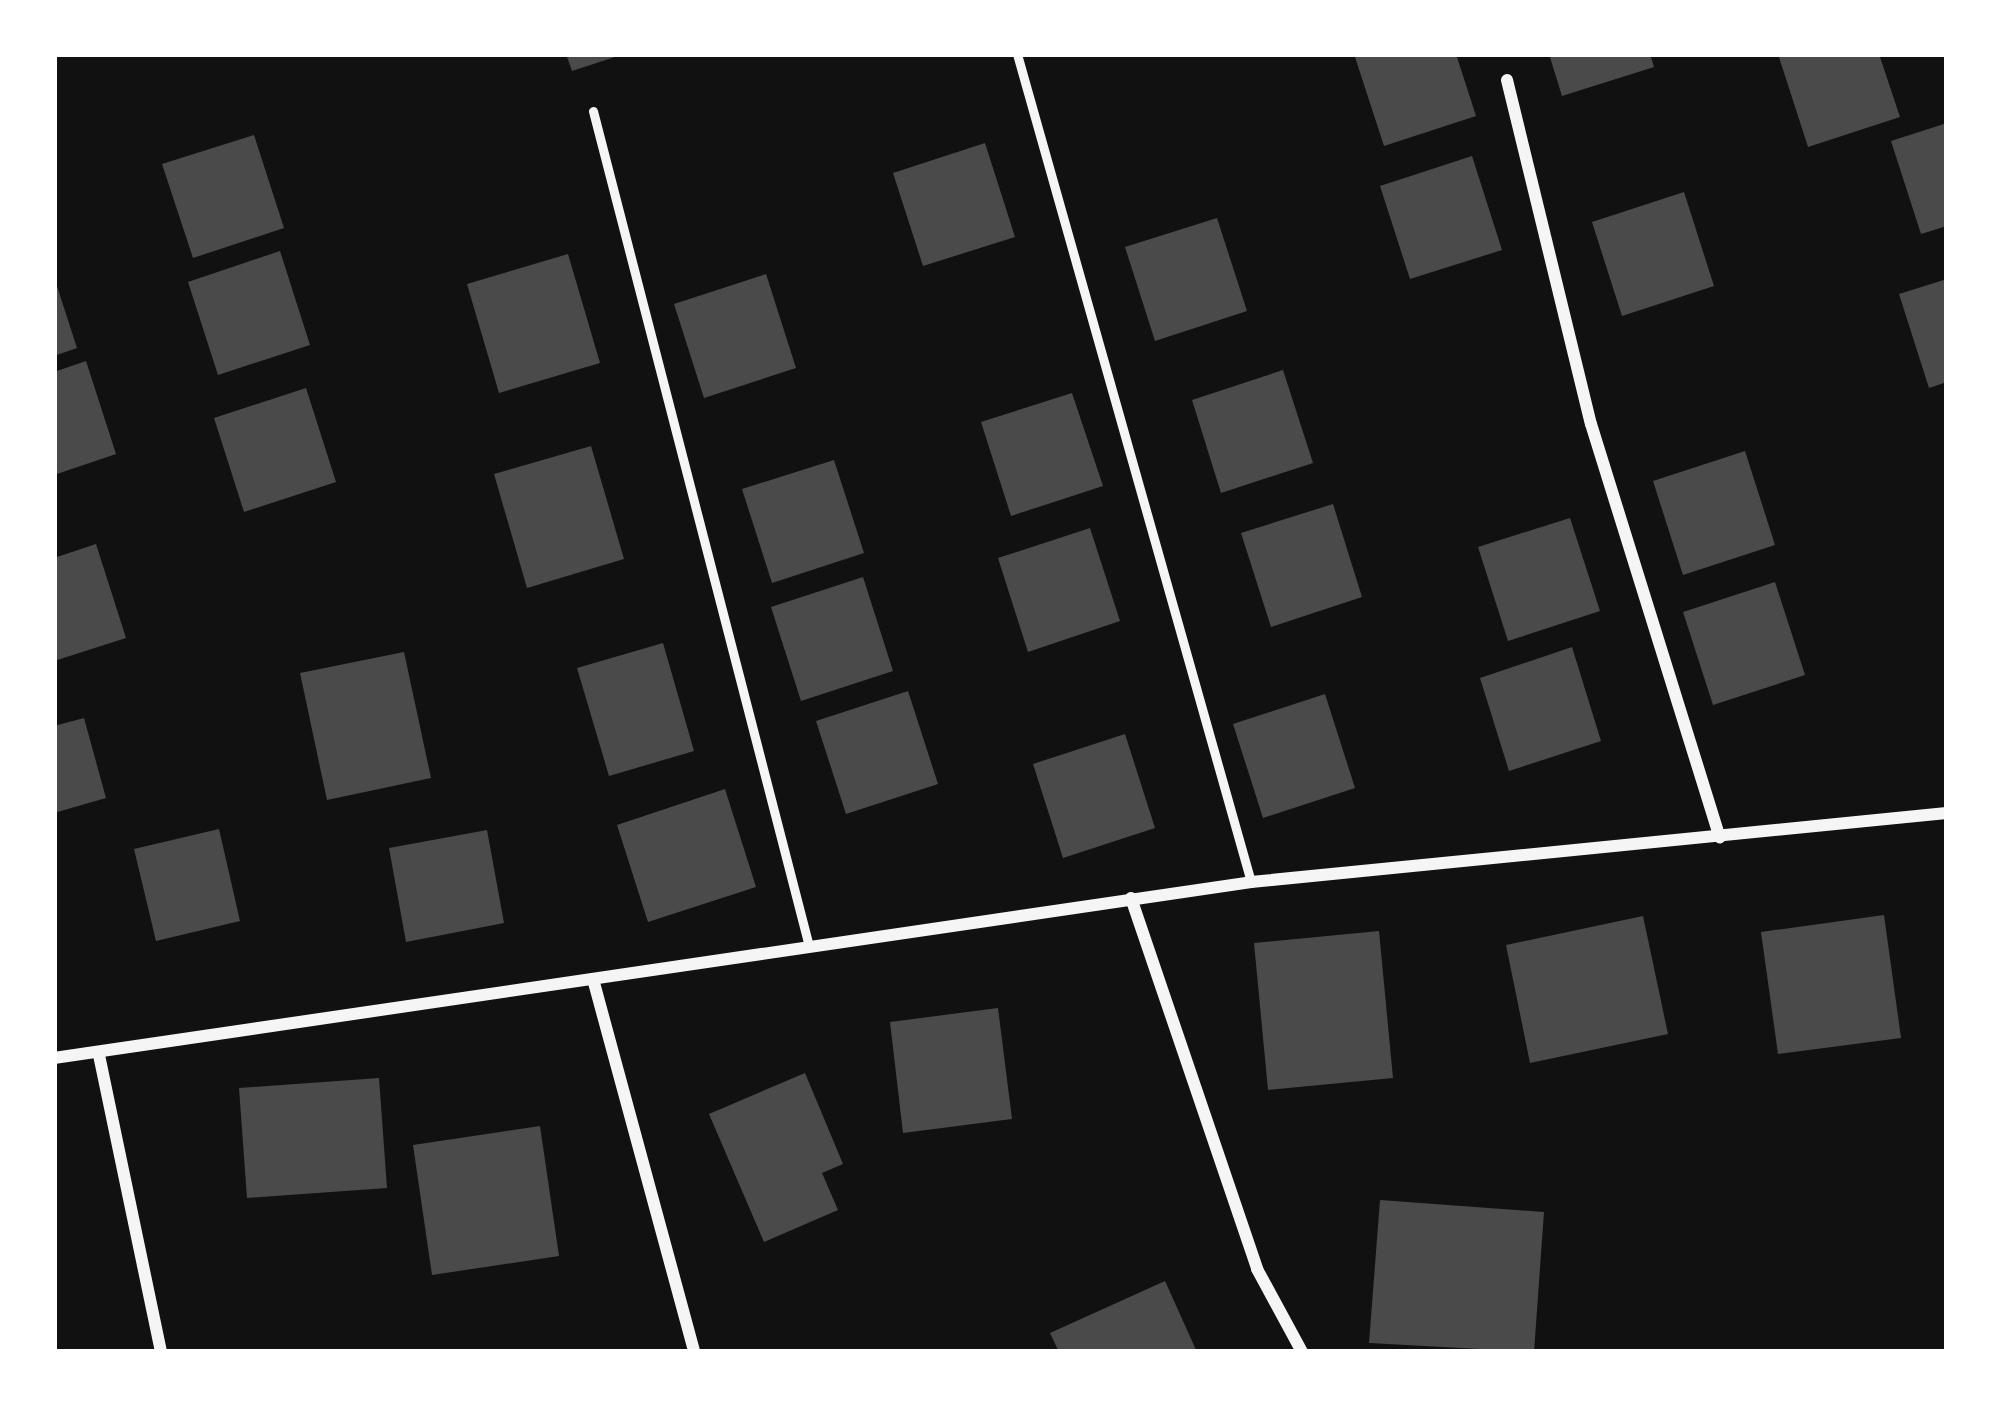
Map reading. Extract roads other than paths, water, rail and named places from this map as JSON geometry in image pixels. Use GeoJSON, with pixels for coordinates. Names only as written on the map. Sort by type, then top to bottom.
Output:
{"type":"FeatureCollection","features":[{"type":"Feature","properties":{"kind":"street"},"geometry":{"type":"LineString","coordinates":[[1507,80],[1592,424],[1720,837]]}},
{"type":"Feature","properties":{"kind":"street"},"geometry":{"type":"LineString","coordinates":[[54,1058],[1250,882],[1947,813]]}},
{"type":"Feature","properties":{"kind":"street"},"geometry":{"type":"LineString","coordinates":[[1131,898],[1257,1269],[1302,1352]]}},
{"type":"Feature","properties":{"kind":"street"},"geometry":{"type":"LineString","coordinates":[[592,979],[694,1352]]}},
{"type":"Feature","properties":{"kind":"street"},"geometry":{"type":"LineString","coordinates":[[99,1055],[161,1352]]}},
{"type":"Feature","properties":{"kind":"lane"},"geometry":{"type":"LineString","coordinates":[[1017,54],[1250,882]]}},
{"type":"Feature","properties":{"kind":"lane"},"geometry":{"type":"LineString","coordinates":[[593,111],[809,946]]}}]}
